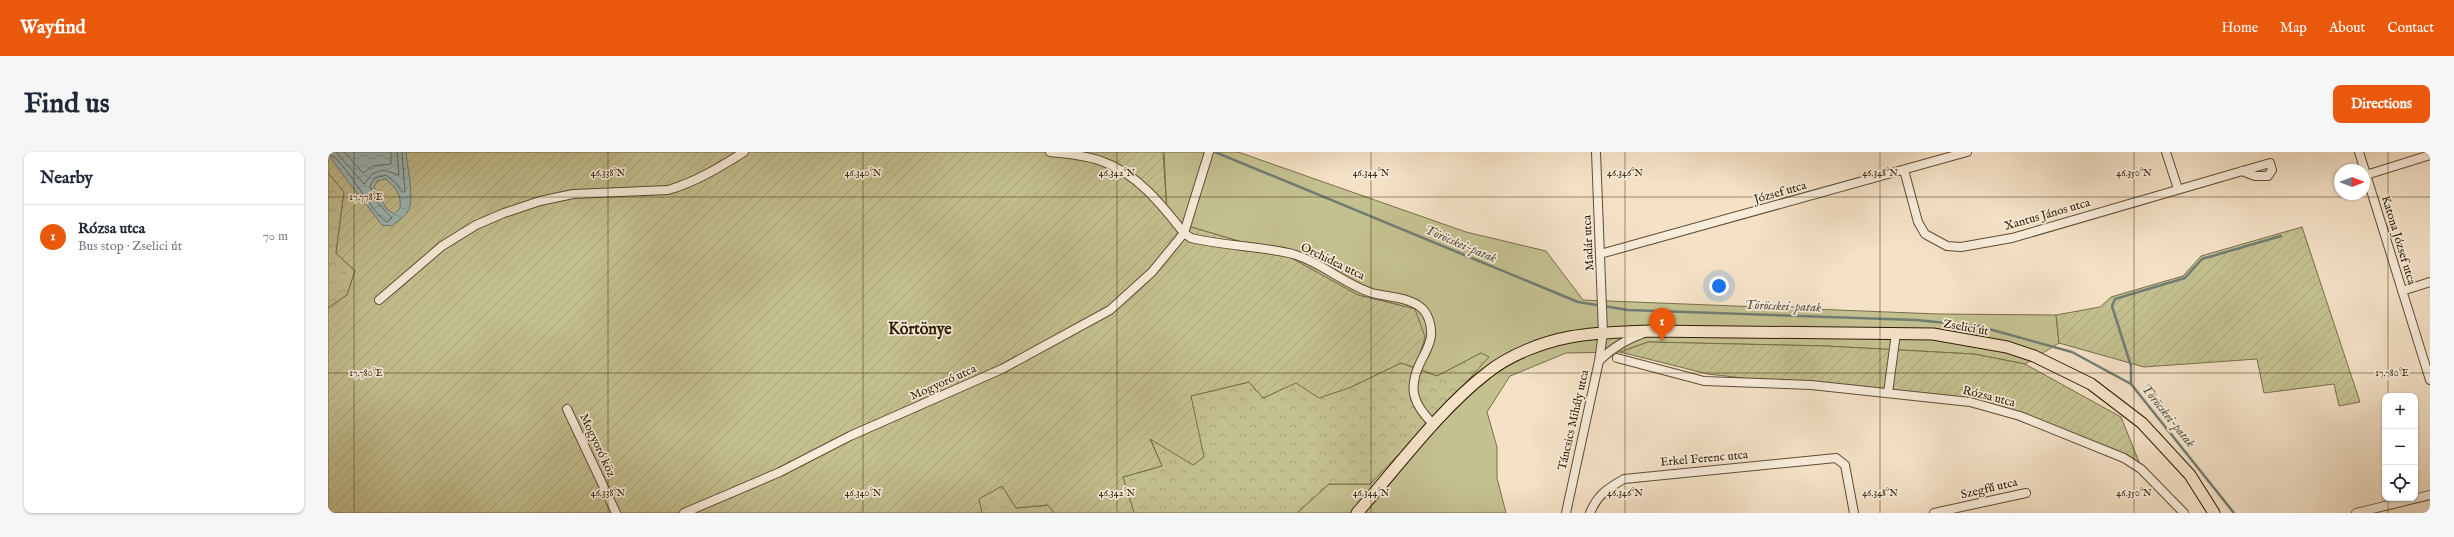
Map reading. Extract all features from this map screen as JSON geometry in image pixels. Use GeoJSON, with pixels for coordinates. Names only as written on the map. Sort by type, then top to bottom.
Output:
{"type":"FeatureCollection","features":[{"type":"Feature","properties":{"kind":"main road","name":"Zselici út"},"geometry":{"type":"LineString","coordinates":[[1357,513],[1434,425],[1460,397],[1487,372],[1501,364],[1554,341],[1603,333],[1649,331],[1933,334],[2007,347],[2034,356],[2091,384],[2108,395],[2151,431],[2190,475],[2214,513]]}},
{"type":"Feature","properties":{"kind":"street"},"geometry":{"type":"LineString","coordinates":[[379,300],[442,246],[476,225],[504,213],[540,201],[573,194],[668,190],[682,186],[711,172],[744,152]]}},
{"type":"Feature","properties":{"kind":"street"},"geometry":{"type":"LineString","coordinates":[[1050,152],[1101,161],[1116,168],[1157,199],[1184,233]]}},
{"type":"Feature","properties":{"kind":"street","name":"Madár utca"},"geometry":{"type":"LineString","coordinates":[[1596,152],[1603,297],[1603,333]]}},
{"type":"Feature","properties":{"kind":"street","name":"József utca"},"geometry":{"type":"LineString","coordinates":[[1600,254],[1966,152]]}},
{"type":"Feature","properties":{"kind":"street"},"geometry":{"type":"LineString","coordinates":[[2166,152],[2178,189]]}},
{"type":"Feature","properties":{"kind":"street","name":"Katona József utca"},"geometry":{"type":"LineString","coordinates":[[2359,152],[2363,164]]}},
{"type":"Feature","properties":{"kind":"street"},"geometry":{"type":"LineString","coordinates":[[1184,233],[1208,154]]}},
{"type":"Feature","properties":{"kind":"street"},"geometry":{"type":"LineString","coordinates":[[2370,174],[2430,155]]}},
{"type":"Feature","properties":{"kind":"street","name":"Xantus János utca"},"geometry":{"type":"LineString","coordinates":[[1904,170],[1918,222],[1925,234],[1946,246],[1961,247],[2012,238],[2242,171]]}},
{"type":"Feature","properties":{"kind":"street","name":"Katona József utca"},"geometry":{"type":"LineString","coordinates":[[2370,188],[2430,380]]}},
{"type":"Feature","properties":{"kind":"street","name":"Orchidea utca"},"geometry":{"type":"LineString","coordinates":[[1184,233],[1200,240],[1241,244],[1294,254],[1356,287],[1410,301],[1420,307],[1431,326],[1431,337],[1427,350],[1416,372],[1413,386],[1414,400],[1420,411],[1434,425]]}},
{"type":"Feature","properties":{"kind":"street","name":"Mogyoró utca"},"geometry":{"type":"LineString","coordinates":[[684,513],[780,472],[850,436],[1002,369],[1110,310],[1152,272],[1184,233]]}},
{"type":"Feature","properties":{"kind":"street"},"geometry":{"type":"LineString","coordinates":[[2402,291],[2430,282]]}},
{"type":"Feature","properties":{"kind":"street"},"geometry":{"type":"LineString","coordinates":[[1599,361],[1610,349],[1621,342],[1649,331]]}},
{"type":"Feature","properties":{"kind":"street","name":"Táncsics Mihály utca"},"geometry":{"type":"LineString","coordinates":[[1566,513],[1599,361],[1603,333]]}},
{"type":"Feature","properties":{"kind":"street"},"geometry":{"type":"LineString","coordinates":[[1888,393],[1896,333]]}},
{"type":"Feature","properties":{"kind":"street","name":"Rózsa utca"},"geometry":{"type":"LineString","coordinates":[[1617,358],[1704,380],[1811,385],[1940,397],[1991,406],[2124,458],[2141,469],[2184,513]]}},
{"type":"Feature","properties":{"kind":"street","name":"Mogyoró köz"},"geometry":{"type":"LineString","coordinates":[[567,409],[616,513]]}},
{"type":"Feature","properties":{"kind":"street","name":"Erkel Ferenc utca"},"geometry":{"type":"LineString","coordinates":[[1590,513],[1595,500],[1609,487],[1624,479],[1836,458],[1845,465],[1854,513]]}},
{"type":"Feature","properties":{"kind":"street","name":"Szegfű utca"},"geometry":{"type":"LineString","coordinates":[[1934,513],[2026,492]]}},
{"type":"Feature","properties":{"kind":"street"},"geometry":{"type":"LineString","coordinates":[[2356,513],[2430,495]]}},
{"type":"Feature","properties":{"kind":"green space"},"geometry":{"type":"Polygon","coordinates":[[[328,152],[1163,152],[1167,214],[1174,222],[1286,255],[1358,295],[1415,309],[1425,337],[1416,368],[1401,363],[1349,388],[1319,398],[1296,383],[1263,398],[1249,382],[1191,396],[1204,457],[1193,465],[1150,439],[1162,466],[1123,477],[1134,513],[1054,513],[1048,505],[1016,508],[1002,486],[979,499],[982,513],[328,513],[328,308],[347,295],[355,271],[336,253],[344,192],[328,173],[328,152]]]}},
{"type":"Feature","properties":{"kind":"green space"},"geometry":{"type":"Polygon","coordinates":[[[1164,152],[1238,152],[1466,232],[1546,251],[1583,300],[1938,314],[2056,315],[2059,343],[2025,364],[1974,354],[1826,346],[1648,342],[1620,352],[1566,353],[1510,376],[1487,412],[1497,447],[1497,478],[1506,513],[1297,513],[1329,484],[1370,484],[1481,353],[1437,376],[1416,368],[1415,309],[1358,295],[1286,255],[1174,222],[1167,214],[1164,152]]]}},
{"type":"Feature","properties":{"kind":"green space"},"geometry":{"type":"Polygon","coordinates":[[[328,173],[344,192],[336,253],[355,271],[347,295],[328,308],[328,173]]]}},
{"type":"Feature","properties":{"kind":"green space"},"geometry":{"type":"Polygon","coordinates":[[[2302,227],[2360,402],[2339,406],[2334,384],[2264,393],[2257,359],[2144,367],[2059,343],[2056,315],[2100,307],[2111,297],[2183,276],[2201,256],[2302,227]]]}},
{"type":"Feature","properties":{"kind":"green space"},"geometry":{"type":"Polygon","coordinates":[[[1648,342],[1826,346],[1974,354],[2025,364],[2121,417],[2141,467],[2048,430],[1970,404],[1708,374],[1620,352],[1648,342]]]}},
{"type":"Feature","properties":{"kind":"green space"},"geometry":{"type":"Polygon","coordinates":[[[1481,353],[1489,357],[1434,418],[1370,484],[1329,484],[1297,513],[1134,513],[1123,477],[1162,466],[1150,438],[1193,464],[1191,396],[1249,382],[1264,398],[1296,382],[1349,388],[1401,363],[1437,376],[1481,353]]]}},
{"type":"Feature","properties":{"kind":"green space"},"geometry":{"type":"Polygon","coordinates":[[[1002,486],[1016,508],[1049,505],[1054,513],[982,513],[978,499],[1002,486]]]}},
{"type":"Feature","properties":{"kind":"water"},"geometry":{"type":"Polygon","coordinates":[[[328,152],[406,152],[411,191],[410,206],[407,213],[392,226],[382,225],[328,152]],[[385,179],[377,181],[374,187],[387,209],[394,214],[400,208],[400,199],[397,191],[385,179]]]}},
{"type":"Feature","properties":{"kind":"waterway","name":"Töröcskei-patak"},"geometry":{"type":"LineString","coordinates":[[1215,152],[1578,302],[1628,310],[1916,320],[1978,326],[2072,352],[2131,384],[2234,513]]}},
{"type":"Feature","properties":{"kind":"waterway"},"geometry":{"type":"LineString","coordinates":[[2131,384],[2131,366],[2112,306],[2115,299],[2185,278],[2202,259],[2281,236]]}},
{"type":"Feature","properties":{"kind":"place","name":"Rózsa utca"},"geometry":{"type":"Point","coordinates":[1662,341]}},
{"type":"Feature","properties":{"kind":"district","name":"Körtönye"},"geometry":{"type":"Point","coordinates":[920,328]}}]}
